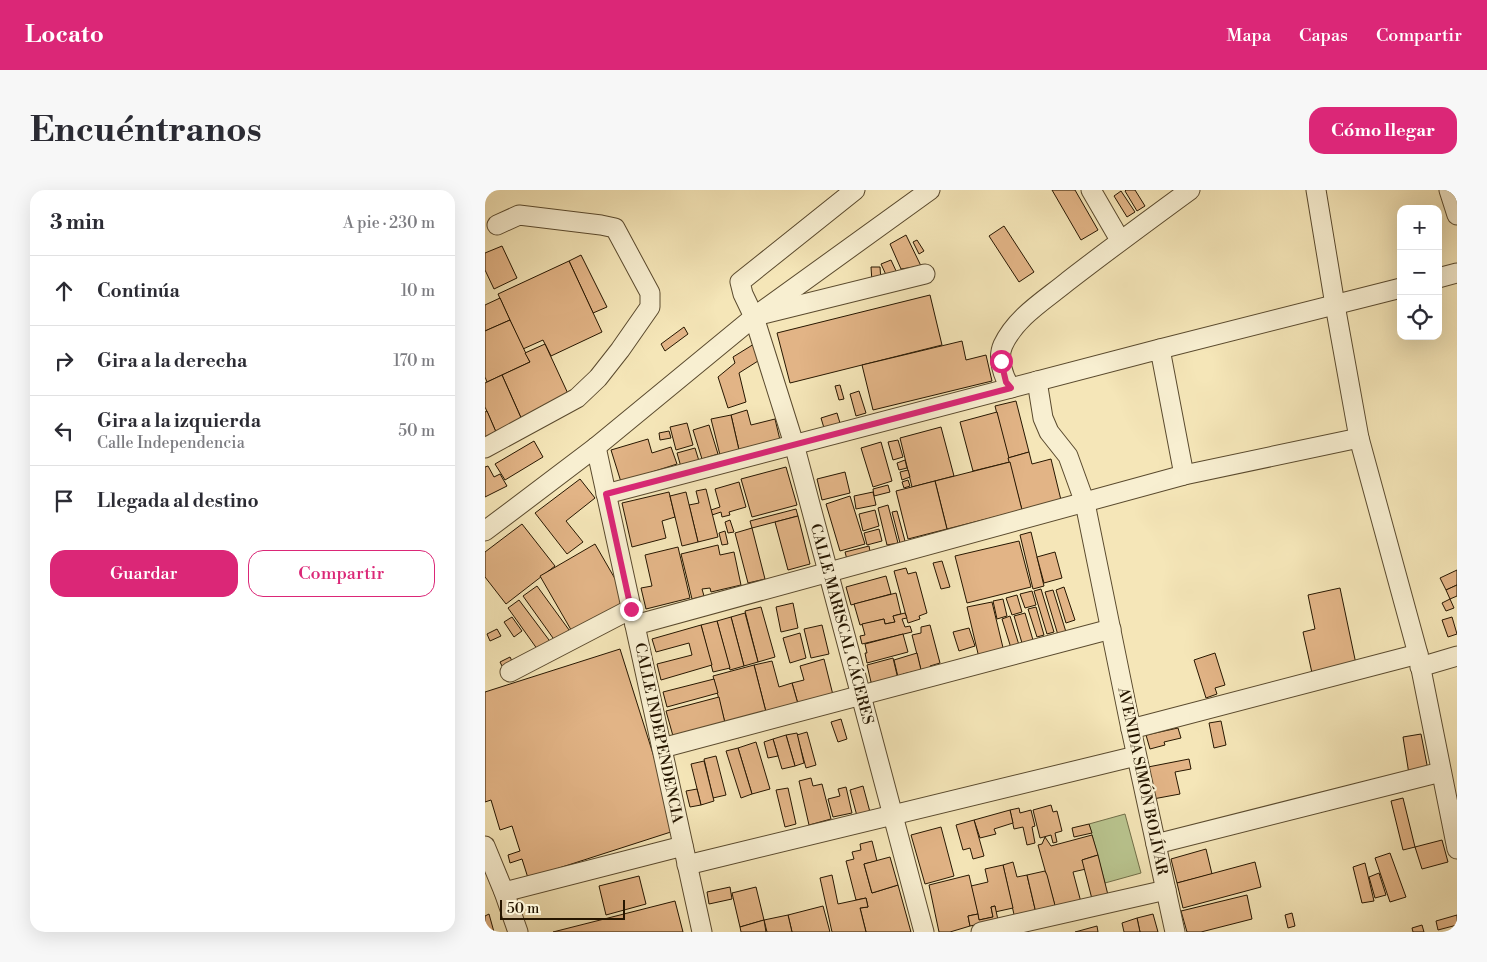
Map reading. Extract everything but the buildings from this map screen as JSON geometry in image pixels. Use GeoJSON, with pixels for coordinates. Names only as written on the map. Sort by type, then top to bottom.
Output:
{"type":"FeatureCollection","features":[{"type":"Feature","properties":{"kind":"street"},"geometry":{"type":"LineString","coordinates":[[748,306],[741,282],[855,190]]}},
{"type":"Feature","properties":{"kind":"street"},"geometry":{"type":"LineString","coordinates":[[485,531],[596,447],[748,306],[930,190]]}},
{"type":"Feature","properties":{"kind":"street"},"geometry":{"type":"LineString","coordinates":[[1091,190],[1120,240]]}},
{"type":"Feature","properties":{"kind":"street"},"geometry":{"type":"LineString","coordinates":[[1011,388],[1006,382],[1001,361],[1002,347],[1011,330],[1027,314],[1120,240],[1190,190]]}},
{"type":"Feature","properties":{"kind":"street"},"geometry":{"type":"LineString","coordinates":[[1316,190],[1359,438],[1419,660],[1457,848]]}},
{"type":"Feature","properties":{"kind":"street"},"geometry":{"type":"LineString","coordinates":[[1449,190],[1457,215]]}},
{"type":"Feature","properties":{"kind":"street"},"geometry":{"type":"LineString","coordinates":[[485,448],[577,398],[598,378],[620,350],[649,307],[650,293],[615,228],[519,215],[497,225]]}},
{"type":"Feature","properties":{"kind":"street"},"geometry":{"type":"LineString","coordinates":[[1442,277],[1457,273]]}},
{"type":"Feature","properties":{"kind":"street"},"geometry":{"type":"LineString","coordinates":[[748,306],[925,274]]}},
{"type":"Feature","properties":{"kind":"street"},"geometry":{"type":"LineString","coordinates":[[606,494],[1397,289]]}},
{"type":"Feature","properties":{"kind":"street","name":"CALLE MARISCAL CÁCERES"},"geometry":{"type":"LineString","coordinates":[[748,306],[794,444],[924,932]]}},
{"type":"Feature","properties":{"kind":"street"},"geometry":{"type":"LineString","coordinates":[[1160,349],[1184,475]]}},
{"type":"Feature","properties":{"kind":"street","name":"AVENIDA SIMÓN BOLÍVAR"},"geometry":{"type":"LineString","coordinates":[[1037,381],[1043,418],[1049,432],[1067,456],[1085,502],[1136,756],[1175,932]]}},
{"type":"Feature","properties":{"kind":"street"},"geometry":{"type":"LineString","coordinates":[[510,672],[633,617],[828,572],[1184,475],[1359,438]]}},
{"type":"Feature","properties":{"kind":"street","name":"CALLE INDEPENDENCIA"},"geometry":{"type":"LineString","coordinates":[[596,447],[702,932]]}},
{"type":"Feature","properties":{"kind":"street"},"geometry":{"type":"LineString","coordinates":[[662,748],[1111,629]]}},
{"type":"Feature","properties":{"kind":"street"},"geometry":{"type":"LineString","coordinates":[[1131,729],[1419,660],[1457,656]]}},
{"type":"Feature","properties":{"kind":"street"},"geometry":{"type":"LineString","coordinates":[[687,865],[1136,756]]}},
{"type":"Feature","properties":{"kind":"street"},"geometry":{"type":"LineString","coordinates":[[1156,844],[1441,772]]}},
{"type":"Feature","properties":{"kind":"street"},"geometry":{"type":"LineString","coordinates":[[485,846],[518,932]]}},
{"type":"Feature","properties":{"kind":"street"},"geometry":{"type":"LineString","coordinates":[[504,892],[683,846]]}},
{"type":"Feature","properties":{"kind":"street"},"geometry":{"type":"LineString","coordinates":[[981,932],[1166,890]]}},
{"type":"Feature","properties":{"kind":"green space"},"geometry":{"type":"Polygon","coordinates":[[[1125,814],[1141,873],[1105,883],[1089,824],[1125,814]]]}},
{"type":"Feature","properties":{"kind":"route"},"geometry":{"type":"LineString","coordinates":[[631,609],[606,494],[1011,388],[1006,382],[1001,361]]}}]}
